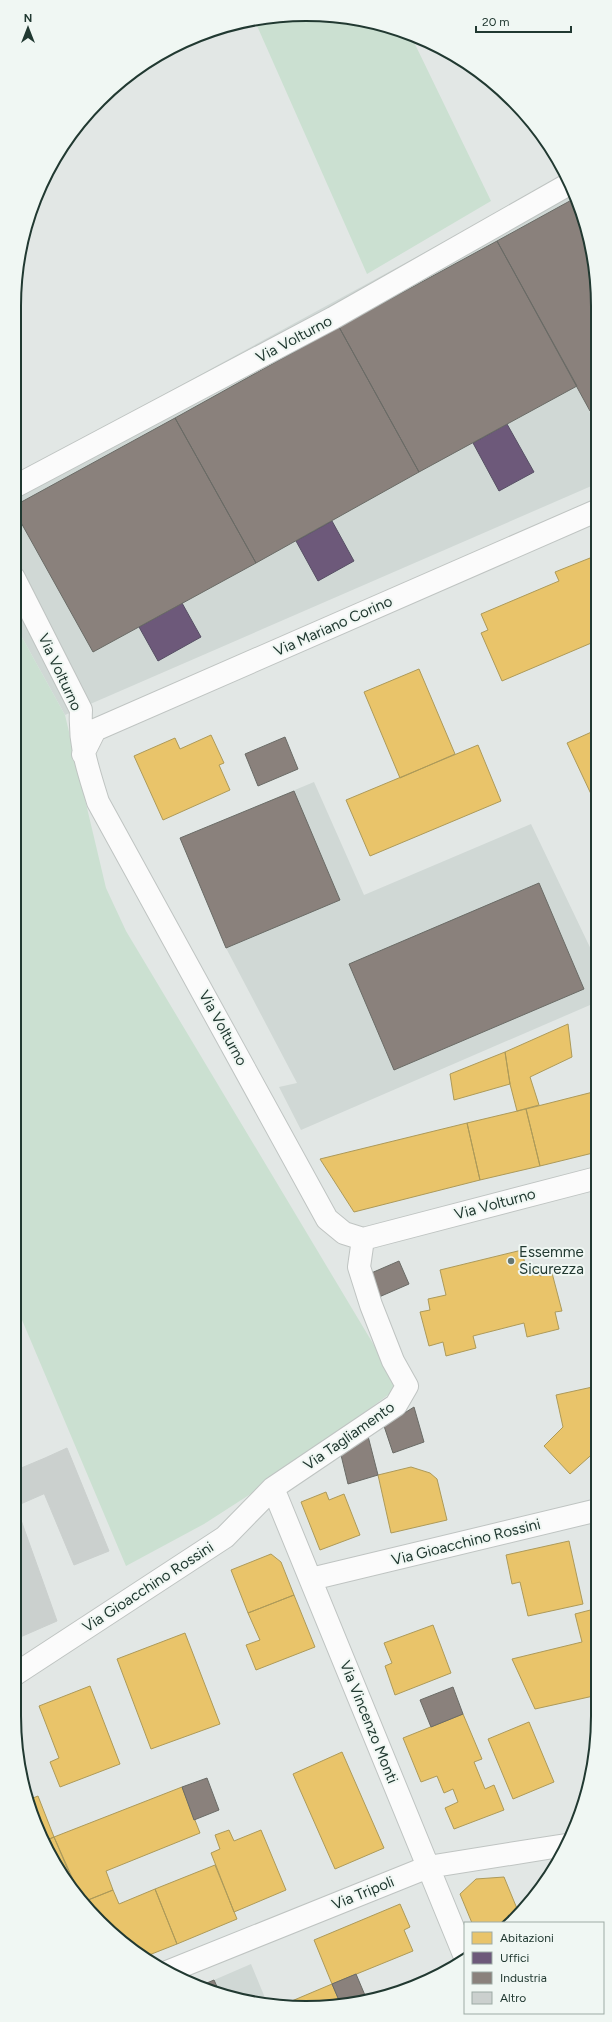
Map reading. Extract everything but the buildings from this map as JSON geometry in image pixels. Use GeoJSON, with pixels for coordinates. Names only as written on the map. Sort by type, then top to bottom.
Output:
{"type":"FeatureCollection","features":[{"type":"Feature","properties":{"kind":"street","name":"Via Volturno"},"geometry":{"type":"LineString","coordinates":[[21,483],[333,318],[565,187]]}},
{"type":"Feature","properties":{"kind":"street","name":"Via Mariano Corino"},"geometry":{"type":"LineString","coordinates":[[83,754],[96,730],[591,514]]}},
{"type":"Feature","properties":{"kind":"street","name":"Via Volturno"},"geometry":{"type":"LineString","coordinates":[[21,592],[81,710],[80,727],[83,754],[98,802],[327,1219],[344,1233],[363,1239],[591,1180]]}},
{"type":"Feature","properties":{"kind":"street","name":"Via Tagliamento"},"geometry":{"type":"LineString","coordinates":[[273,1488],[396,1405],[407,1386],[393,1361],[371,1305],[359,1268],[363,1239]]}},
{"type":"Feature","properties":{"kind":"street","name":"Via Vincenzo Monti"},"geometry":{"type":"LineString","coordinates":[[273,1488],[312,1580],[463,1953]]}},
{"type":"Feature","properties":{"kind":"street","name":"Via Gioacchino Rossini"},"geometry":{"type":"LineString","coordinates":[[21,1667],[225,1537],[273,1488]]}},
{"type":"Feature","properties":{"kind":"street","name":"Via Gioacchino Rossini"},"geometry":{"type":"LineString","coordinates":[[312,1580],[591,1512]]}},
{"type":"Feature","properties":{"kind":"street","name":"Via Tripoli"},"geometry":{"type":"LineString","coordinates":[[175,1969],[428,1867],[560,1846]]}},
{"type":"Feature","properties":{"kind":"shaded area"},"geometry":{"type":"Polygon","coordinates":[[[561,178],[562,180],[576,214],[586,250],[589,269],[591,306],[591,486],[65,715],[21,636],[21,472],[561,178]]]}},
{"type":"Feature","properties":{"kind":"shaded area"},"geometry":{"type":"Polygon","coordinates":[[[314,782],[364,895],[531,824],[591,949],[591,1005],[301,1130],[279,1087],[297,1083],[226,948],[180,838],[314,782]]]}},
{"type":"Feature","properties":{"kind":"shaded area"},"geometry":{"type":"Polygon","coordinates":[[[251,1964],[265,1998],[250,1996],[207,1983],[251,1964]]]}},
{"type":"Feature","properties":{"kind":"green space"},"geometry":{"type":"Polygon","coordinates":[[[306,21],[343,23],[362,26],[398,36],[414,43],[491,201],[367,274],[257,25],[306,21]]]}},
{"type":"Feature","properties":{"kind":"green space"},"geometry":{"type":"Polygon","coordinates":[[[21,636],[65,715],[106,888],[126,931],[399,1387],[269,1482],[204,1524],[126,1566],[21,1318],[21,636]]]}},
{"type":"Feature","properties":{"kind":"place","name":"Essemme Sicurezza"},"geometry":{"type":"Point","coordinates":[511,1261]}}]}
